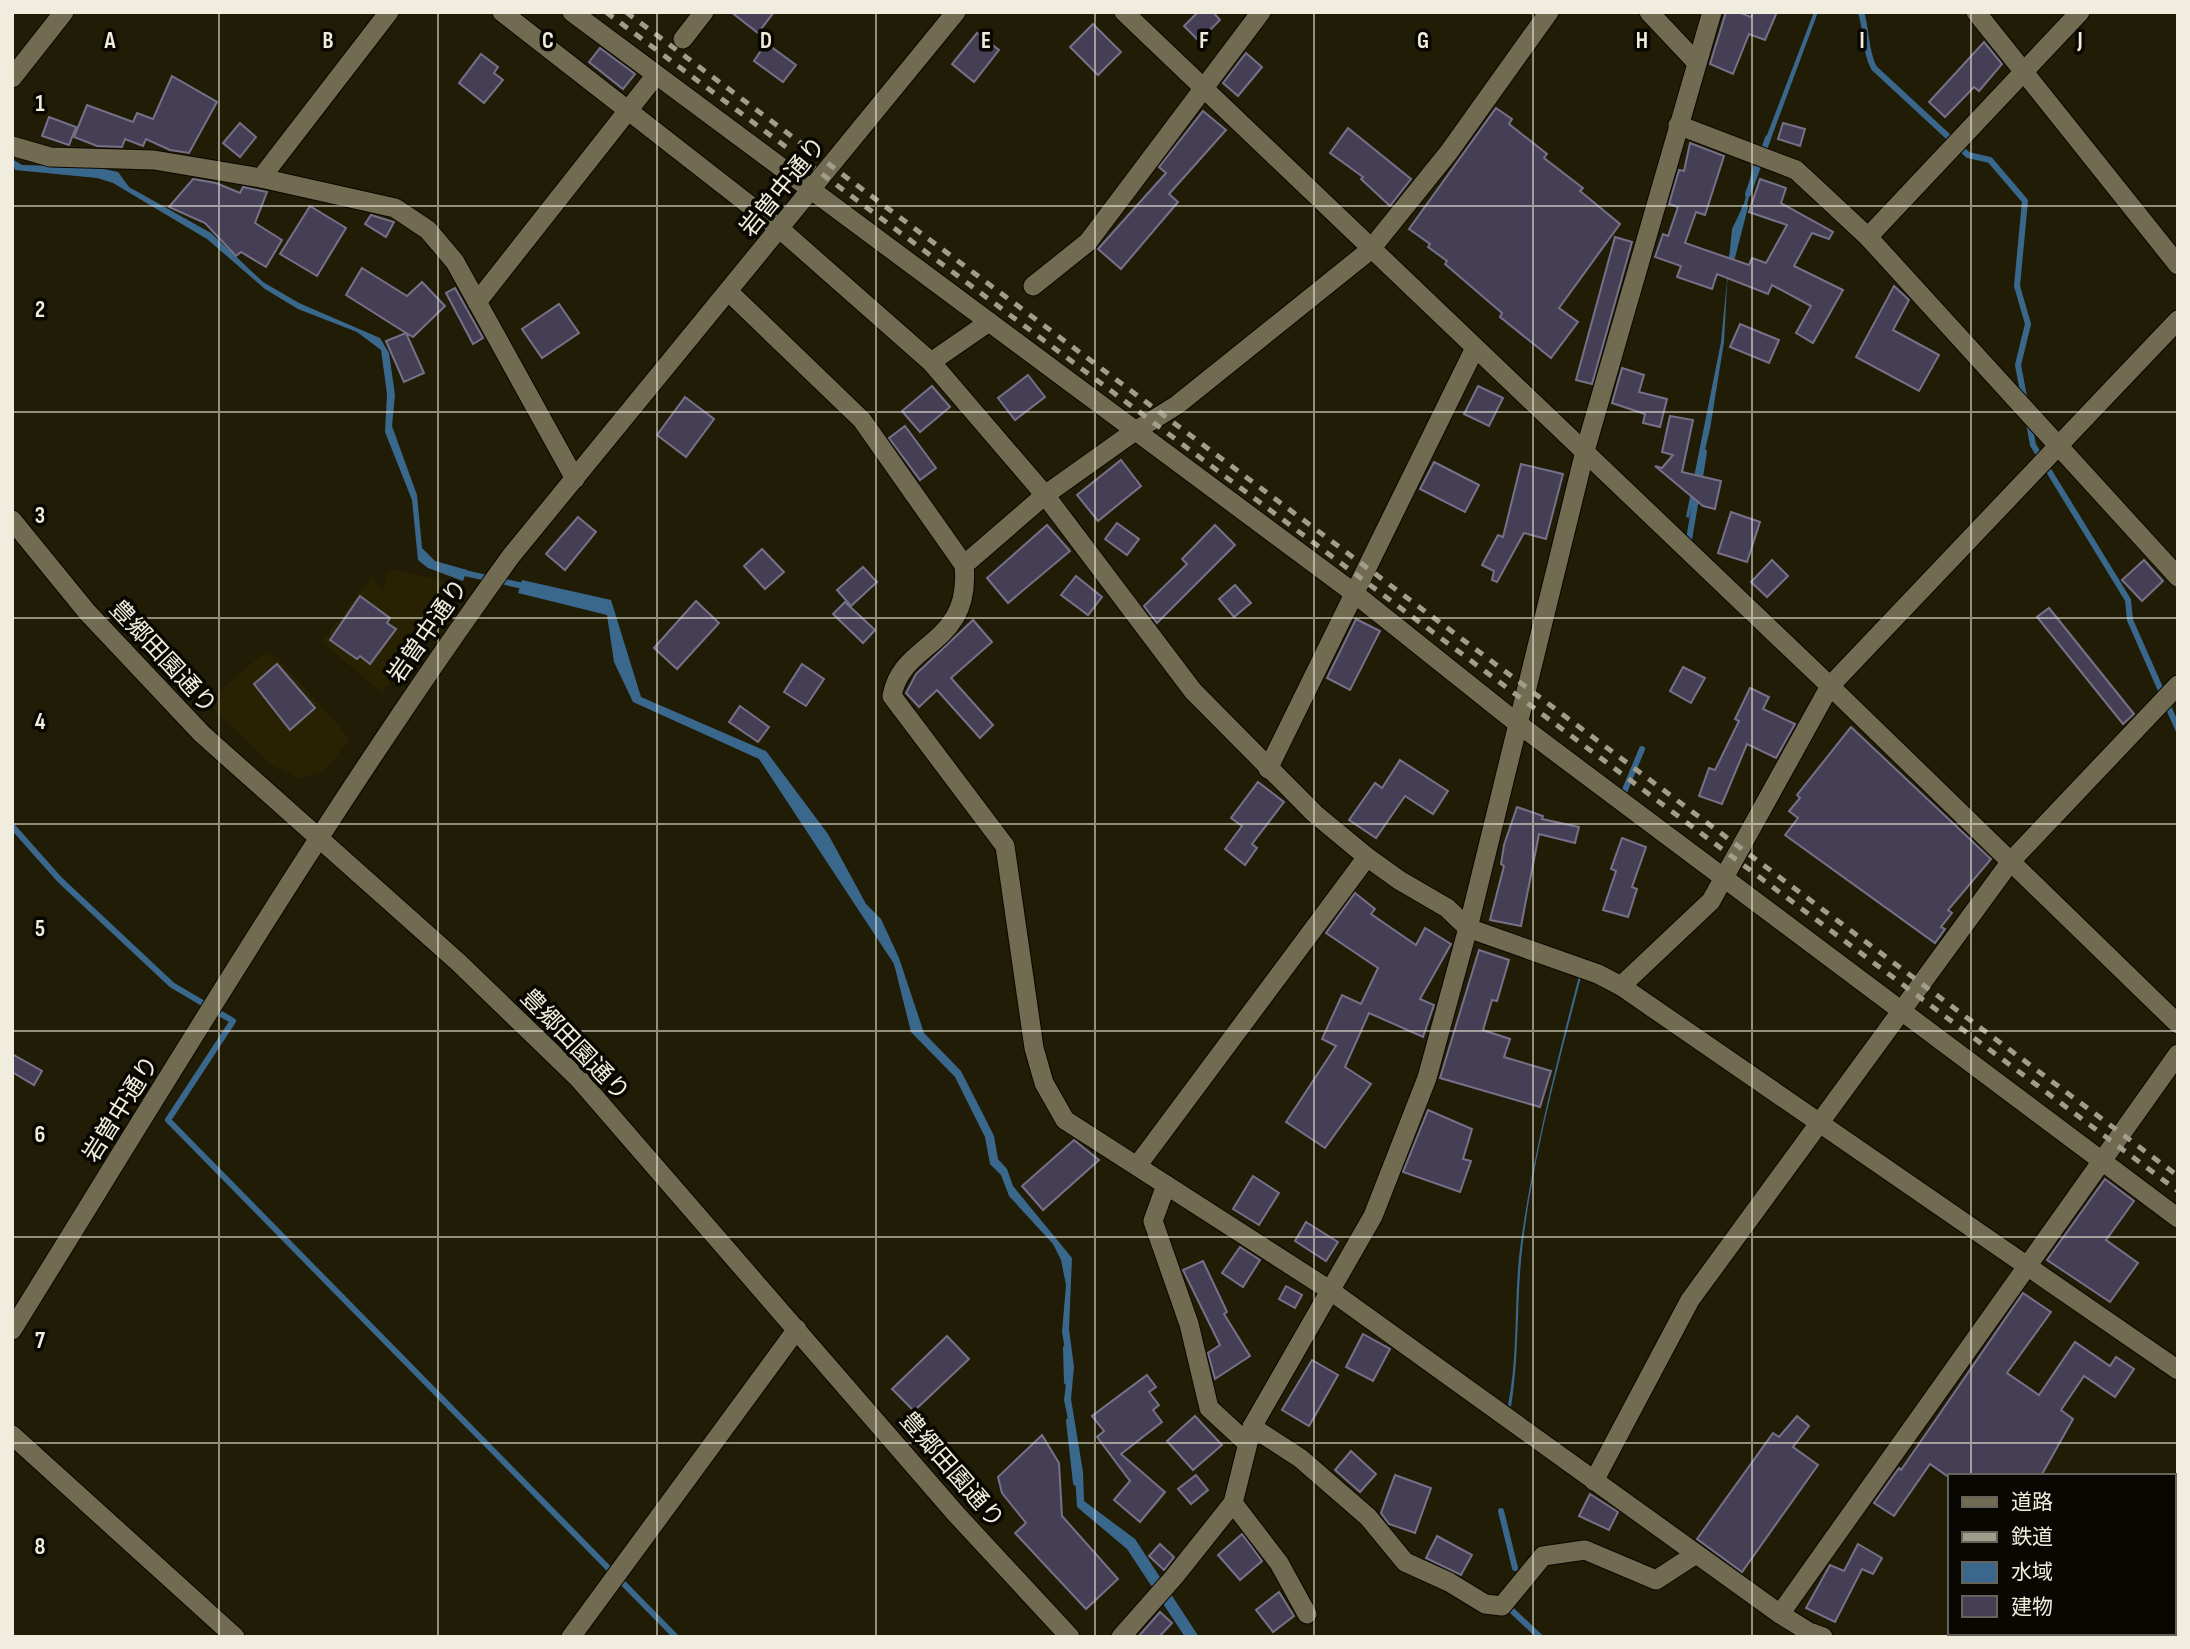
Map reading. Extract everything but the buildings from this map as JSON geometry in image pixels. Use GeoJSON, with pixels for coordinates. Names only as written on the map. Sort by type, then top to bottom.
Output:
{"type":"FeatureCollection","features":[{"type":"Feature","properties":{"kind":"street"},"geometry":{"type":"LineString","coordinates":[[12,78],[64,12]]}},
{"type":"Feature","properties":{"kind":"street"},"geometry":{"type":"LineString","coordinates":[[261,178],[389,12]]}},
{"type":"Feature","properties":{"kind":"street"},"geometry":{"type":"LineString","coordinates":[[502,12],[780,229],[931,362],[1045,495],[1194,691],[1268,769],[1367,857],[1399,880],[1447,908],[1468,928],[1598,974],[1621,986],[2178,1370]]}},
{"type":"Feature","properties":{"kind":"street"},"geometry":{"type":"LineString","coordinates":[[572,12],[1354,593],[1517,723],[2178,1218]]}},
{"type":"Feature","properties":{"kind":"street"},"geometry":{"type":"LineString","coordinates":[[683,39],[704,12]]}},
{"type":"Feature","properties":{"kind":"street","name":"岩曽中通り"},"geometry":{"type":"LineString","coordinates":[[12,1330],[317,839],[481,597],[956,12]]}},
{"type":"Feature","properties":{"kind":"street"},"geometry":{"type":"LineString","coordinates":[[1124,12],[1370,250],[1830,686],[2178,1024]]}},
{"type":"Feature","properties":{"kind":"street"},"geometry":{"type":"LineString","coordinates":[[1033,286],[1088,242],[1261,12]]}},
{"type":"Feature","properties":{"kind":"street"},"geometry":{"type":"LineString","coordinates":[[964,565],[1045,495],[1135,431],[1177,405],[1370,250],[1448,152],[1549,12]]}},
{"type":"Feature","properties":{"kind":"street"},"geometry":{"type":"LineString","coordinates":[[1649,12],[1697,63]]}},
{"type":"Feature","properties":{"kind":"street"},"geometry":{"type":"LineString","coordinates":[[1121,1637],[1233,1503],[1249,1435],[1373,1216],[1427,1077],[1468,928],[1585,451],[1712,12]]}},
{"type":"Feature","properties":{"kind":"street"},"geometry":{"type":"LineString","coordinates":[[1976,12],[2178,265]]}},
{"type":"Feature","properties":{"kind":"street"},"geometry":{"type":"LineString","coordinates":[[1868,237],[2080,12]]}},
{"type":"Feature","properties":{"kind":"street"},"geometry":{"type":"LineString","coordinates":[[477,302],[656,75]]}},
{"type":"Feature","properties":{"kind":"street"},"geometry":{"type":"LineString","coordinates":[[1678,125],[1796,170],[1868,237],[2060,444],[2178,577]]}},
{"type":"Feature","properties":{"kind":"street"},"geometry":{"type":"LineString","coordinates":[[12,146],[50,158],[154,160],[261,178],[396,208],[428,230],[455,262],[575,479]]}},
{"type":"Feature","properties":{"kind":"street"},"geometry":{"type":"LineString","coordinates":[[729,292],[862,420],[964,565],[964,605],[948,629],[895,679],[892,696],[1005,846],[1034,1048],[1044,1083],[1065,1120],[1331,1291],[1780,1614],[1809,1632],[1823,1637]]}},
{"type":"Feature","properties":{"kind":"street"},"geometry":{"type":"LineString","coordinates":[[1621,986],[1711,901],[1830,686],[2178,320]]}},
{"type":"Feature","properties":{"kind":"street"},"geometry":{"type":"LineString","coordinates":[[931,362],[989,322]]}},
{"type":"Feature","properties":{"kind":"street"},"geometry":{"type":"LineString","coordinates":[[1268,769],[1475,348]]}},
{"type":"Feature","properties":{"kind":"street","name":"豊郷田園通り"},"geometry":{"type":"LineString","coordinates":[[12,520],[87,612],[153,685],[317,839],[458,962],[579,1079],[957,1514],[1070,1637]]}},
{"type":"Feature","properties":{"kind":"street"},"geometry":{"type":"LineString","coordinates":[[1594,1481],[1690,1300],[2011,860],[2178,685]]}},
{"type":"Feature","properties":{"kind":"street"},"geometry":{"type":"LineString","coordinates":[[1137,1166],[1367,857]]}},
{"type":"Feature","properties":{"kind":"street"},"geometry":{"type":"LineString","coordinates":[[1780,1614],[2028,1269],[2178,1054]]}},
{"type":"Feature","properties":{"kind":"street"},"geometry":{"type":"LineString","coordinates":[[1166,1185],[1153,1221],[1189,1324],[1209,1408],[1249,1435],[1300,1458],[1368,1517],[1405,1562],[1449,1582],[1485,1605],[1502,1606],[1543,1556],[1585,1550],[1656,1580],[1696,1554]]}},
{"type":"Feature","properties":{"kind":"street"},"geometry":{"type":"LineString","coordinates":[[571,1637],[797,1329]]}},
{"type":"Feature","properties":{"kind":"street"},"geometry":{"type":"LineString","coordinates":[[12,1435],[235,1637]]}},
{"type":"Feature","properties":{"kind":"street"},"geometry":{"type":"LineString","coordinates":[[1233,1503],[1279,1563],[1307,1614]]}},
{"type":"Feature","properties":{"kind":"shaded area"},"geometry":{"type":"Polygon","coordinates":[[[389,569],[461,584],[382,693],[322,642],[371,577],[383,591],[389,569]]]}},
{"type":"Feature","properties":{"kind":"shaded area"},"geometry":{"type":"Polygon","coordinates":[[[267,651],[279,659],[350,739],[326,769],[301,779],[272,765],[206,702],[267,651]]]}},
{"type":"Feature","properties":{"kind":"water"},"geometry":{"type":"Polygon","coordinates":[[[1814,12],[1818,12],[1769,144],[1764,143],[1814,12]]]}},
{"type":"Feature","properties":{"kind":"water"},"geometry":{"type":"Polygon","coordinates":[[[12,159],[22,165],[95,167],[118,172],[129,187],[211,233],[263,282],[299,303],[380,338],[389,353],[395,395],[392,426],[417,495],[422,548],[435,561],[467,570],[463,581],[428,568],[418,560],[412,500],[385,432],[387,394],[381,350],[357,332],[298,309],[265,289],[207,239],[113,183],[97,178],[15,170],[12,159]]]}},
{"type":"Feature","properties":{"kind":"water"},"geometry":{"type":"Polygon","coordinates":[[[1754,162],[1757,163],[1747,205],[1736,230],[1727,284],[1724,342],[1710,429],[1689,518],[1686,517],[1721,342],[1732,229],[1744,204],[1754,162]]]}},
{"type":"Feature","properties":{"kind":"water"},"geometry":{"type":"Polygon","coordinates":[[[522,580],[611,600],[641,697],[766,751],[828,834],[866,904],[881,919],[899,958],[924,1033],[961,1071],[994,1136],[998,1159],[1007,1169],[1013,1186],[1072,1258],[1069,1329],[1074,1367],[1071,1399],[1083,1472],[1084,1501],[1135,1539],[1199,1637],[1185,1637],[1127,1549],[1077,1507],[1073,1443],[1064,1400],[1068,1367],[1062,1332],[1066,1285],[1061,1260],[1053,1244],[1009,1196],[1001,1175],[990,1164],[985,1137],[955,1077],[911,1032],[894,964],[759,759],[633,702],[614,662],[607,615],[518,593],[522,580]]]}},
{"type":"Feature","properties":{"kind":"water"},"geometry":{"type":"Polygon","coordinates":[[[1580,972],[1582,973],[1540,1140],[1528,1208],[1521,1263],[1516,1366],[1511,1407],[1508,1405],[1514,1365],[1519,1262],[1526,1207],[1547,1106],[1580,972]]]}},
{"type":"Feature","properties":{"kind":"waterway"},"geometry":{"type":"LineString","coordinates":[[1861,12],[1874,68],[1968,155],[1990,160],[2025,201],[2017,286],[2028,324],[2018,365],[2025,402]]}},
{"type":"Feature","properties":{"kind":"waterway"},"geometry":{"type":"LineString","coordinates":[[1748,194],[1768,138]]}},
{"type":"Feature","properties":{"kind":"waterway"},"geometry":{"type":"LineString","coordinates":[[1730,265],[1745,207]]}},
{"type":"Feature","properties":{"kind":"waterway"},"geometry":{"type":"LineString","coordinates":[[2029,423],[2033,445],[2128,600],[2130,620],[2178,729]]}},
{"type":"Feature","properties":{"kind":"waterway"},"geometry":{"type":"LineString","coordinates":[[1699,483],[1704,452]]}},
{"type":"Feature","properties":{"kind":"waterway"},"geometry":{"type":"LineString","coordinates":[[1688,545],[1697,493]]}},
{"type":"Feature","properties":{"kind":"waterway"},"geometry":{"type":"LineString","coordinates":[[460,572],[528,587]]}},
{"type":"Feature","properties":{"kind":"waterway"},"geometry":{"type":"LineString","coordinates":[[1622,797],[1642,749]]}},
{"type":"Feature","properties":{"kind":"waterway"},"geometry":{"type":"LineString","coordinates":[[12,826],[60,880],[172,985],[233,1021],[168,1120],[676,1637]]}},
{"type":"Feature","properties":{"kind":"waterway"},"geometry":{"type":"LineString","coordinates":[[1066,1348],[1067,1382]]}},
{"type":"Feature","properties":{"kind":"waterway"},"geometry":{"type":"LineString","coordinates":[[1069,1421],[1076,1483]]}},
{"type":"Feature","properties":{"kind":"waterway"},"geometry":{"type":"LineString","coordinates":[[1501,1511],[1515,1568]]}},
{"type":"Feature","properties":{"kind":"waterway"},"geometry":{"type":"LineString","coordinates":[[1505,1604],[1540,1637]]}},
{"type":"Feature","properties":{"kind":"railway"},"geometry":{"type":"LineString","coordinates":[[606,12],[2178,1191]]}},
{"type":"Feature","properties":{"kind":"railway"},"geometry":{"type":"LineString","coordinates":[[626,12],[2178,1176]]}}]}
